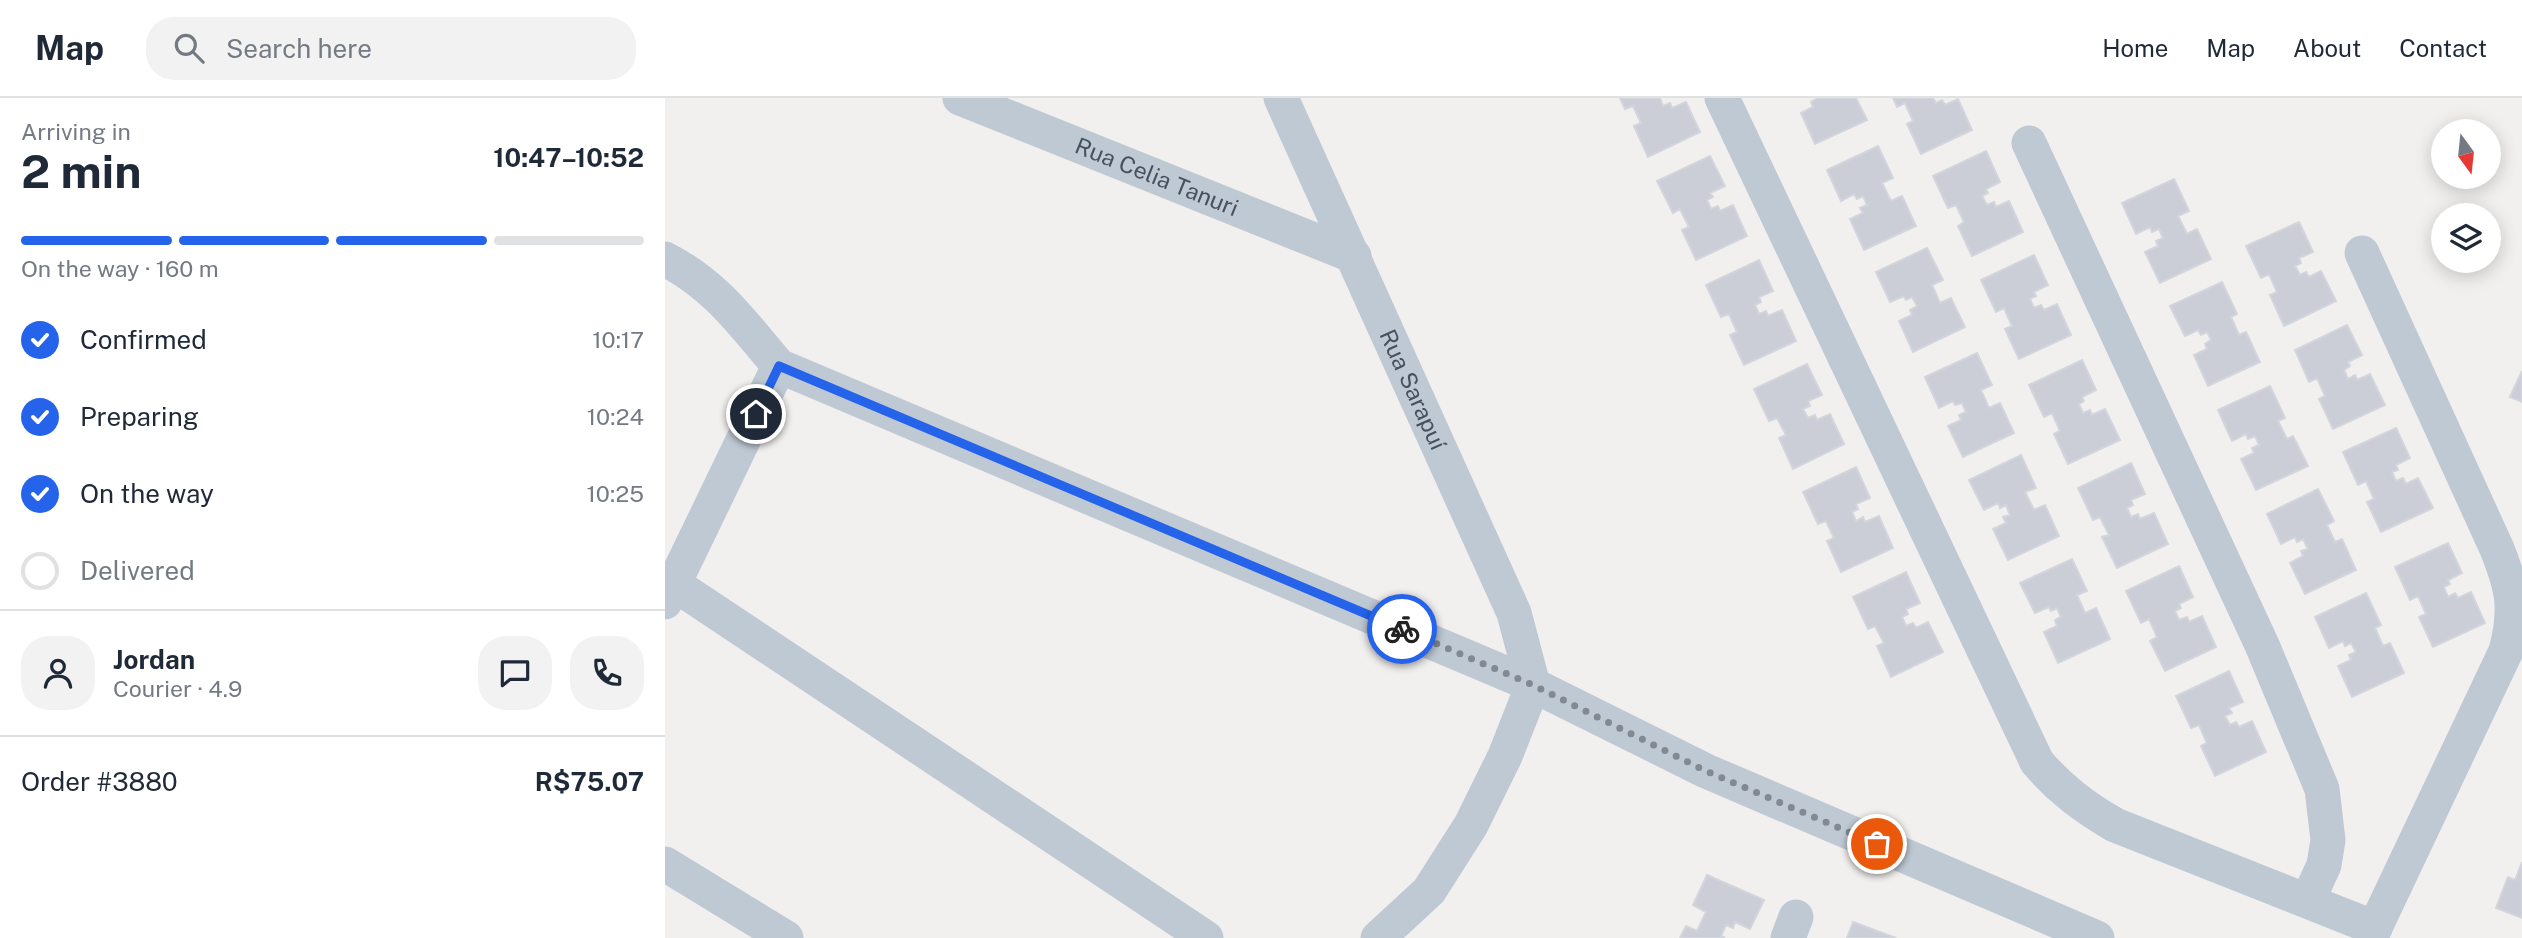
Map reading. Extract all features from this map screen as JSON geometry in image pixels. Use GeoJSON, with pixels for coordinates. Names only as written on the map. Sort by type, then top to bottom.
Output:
{"type":"FeatureCollection","features":[{"type":"Feature","properties":{"kind":"street","name":"Rua Celia Tanuri"},"geometry":{"type":"LineString","coordinates":[[960,98],[1354,256]]}},
{"type":"Feature","properties":{"kind":"street","name":"Rua Sarapuí"},"geometry":{"type":"LineString","coordinates":[[1281,98],[1514,613],[1533,685]]}},
{"type":"Feature","properties":{"kind":"street"},"geometry":{"type":"LineString","coordinates":[[1722,98],[2037,762],[2058,787],[2084,807],[2115,825],[2308,900],[2372,933],[2506,651],[2514,621],[2512,586],[2497,549],[2362,253]]}},
{"type":"Feature","properties":{"kind":"street"},"geometry":{"type":"LineString","coordinates":[[2029,143],[2262,645],[2322,789],[2328,840],[2324,865],[2308,900]]}},
{"type":"Feature","properties":{"kind":"street"},"geometry":{"type":"LineString","coordinates":[[665,259],[695,274],[731,307],[779,366],[1533,685],[1706,771],[2097,938]]}},
{"type":"Feature","properties":{"kind":"street"},"geometry":{"type":"LineString","coordinates":[[779,366],[669,593],[1206,938]]}},
{"type":"Feature","properties":{"kind":"street"},"geometry":{"type":"LineString","coordinates":[[1378,938],[1429,891],[1471,825],[1505,756],[1533,685]]}},
{"type":"Feature","properties":{"kind":"street"},"geometry":{"type":"LineString","coordinates":[[670,879],[786,938]]}},
{"type":"Feature","properties":{"kind":"building"},"geometry":{"type":"Polygon","coordinates":[[[1620,98],[1660,98],[1663,106],[1670,103],[1672,108],[1686,102],[1700,132],[1648,157],[1634,126],[1641,123],[1633,106],[1625,109],[1620,98]]]}},
{"type":"Feature","properties":{"kind":"building"},"geometry":{"type":"Polygon","coordinates":[[[1818,98],[1856,98],[1867,120],[1815,144],[1801,113],[1813,107],[1811,102],[1818,98]]]}},
{"type":"Feature","properties":{"kind":"building"},"geometry":{"type":"Polygon","coordinates":[[[1893,98],[1933,98],[1936,103],[1942,100],[1945,105],[1958,99],[1972,130],[1921,154],[1907,124],[1913,121],[1905,103],[1897,107],[1893,98]]]}},
{"type":"Feature","properties":{"kind":"building"},"geometry":{"type":"Polygon","coordinates":[[[1878,146],[1893,178],[1882,183],[1891,201],[1902,196],[1916,226],[1864,250],[1850,219],[1863,213],[1860,208],[1867,205],[1863,196],[1857,199],[1854,194],[1841,201],[1827,170],[1878,146]]]}},
{"type":"Feature","properties":{"kind":"building"},"geometry":{"type":"Polygon","coordinates":[[[1986,151],[2000,182],[1986,189],[1988,193],[1982,196],[1987,205],[1994,202],[1996,207],[2009,201],[2023,232],[1972,256],[1958,226],[1964,222],[1956,205],[1948,208],[1933,176],[1986,151]]]}},
{"type":"Feature","properties":{"kind":"building"},"geometry":{"type":"Polygon","coordinates":[[[1710,156],[1725,186],[1710,193],[1713,197],[1707,200],[1711,209],[1718,206],[1720,211],[1733,205],[1747,236],[1696,260],[1682,230],[1689,227],[1680,209],[1673,213],[1657,181],[1710,156]]]}},
{"type":"Feature","properties":{"kind":"building"},"geometry":{"type":"Polygon","coordinates":[[[2174,179],[2189,211],[2178,216],[2187,234],[2197,229],[2211,259],[2160,283],[2145,252],[2158,246],[2156,241],[2163,238],[2159,229],[2152,232],[2150,227],[2136,234],[2122,203],[2174,179]]]}},
{"type":"Feature","properties":{"kind":"building"},"geometry":{"type":"Polygon","coordinates":[[[2299,222],[2313,252],[2299,258],[2301,263],[2295,266],[2300,275],[2306,272],[2309,277],[2321,271],[2336,301],[2284,326],[2270,295],[2277,292],[2269,274],[2261,278],[2246,246],[2299,222]]]}},
{"type":"Feature","properties":{"kind":"building"},"geometry":{"type":"Polygon","coordinates":[[[1927,248],[1943,280],[1932,285],[1940,303],[1951,298],[1965,327],[1913,352],[1899,321],[1912,315],[1910,310],[1917,306],[1912,297],[1906,300],[1904,296],[1890,302],[1876,272],[1927,248]]]}},
{"type":"Feature","properties":{"kind":"building"},"geometry":{"type":"Polygon","coordinates":[[[2034,255],[2048,285],[2034,292],[2036,296],[2030,299],[2034,308],[2041,305],[2044,310],[2057,304],[2071,335],[2019,359],[2005,329],[2012,326],[2004,308],[1996,312],[1981,280],[2034,255]]]}},
{"type":"Feature","properties":{"kind":"building"},"geometry":{"type":"Polygon","coordinates":[[[1759,260],[1773,291],[1759,297],[1761,302],[1755,305],[1759,314],[1766,311],[1768,316],[1782,310],[1796,341],[1744,365],[1730,335],[1737,332],[1729,314],[1721,317],[1706,285],[1759,260]]]}},
{"type":"Feature","properties":{"kind":"building"},"geometry":{"type":"Polygon","coordinates":[[[2222,282],[2237,314],[2231,317],[2239,335],[2246,332],[2260,362],[2208,386],[2194,355],[2207,349],[2205,344],[2211,340],[2207,332],[2201,335],[2198,330],[2185,336],[2170,306],[2222,282]]]}},
{"type":"Feature","properties":{"kind":"building"},"geometry":{"type":"Polygon","coordinates":[[[2347,325],[2362,355],[2348,362],[2350,366],[2344,370],[2348,379],[2355,375],[2357,380],[2370,374],[2385,405],[2333,429],[2319,399],[2325,396],[2317,378],[2309,382],[2295,350],[2347,325]]]}},
{"type":"Feature","properties":{"kind":"building"},"geometry":{"type":"Polygon","coordinates":[[[1977,353],[1992,385],[1981,390],[1989,408],[2000,403],[2014,433],[1963,457],[1948,426],[1961,420],[1959,415],[1966,412],[1962,403],[1955,405],[1953,401],[1939,408],[1925,377],[1977,353]]]}},
{"type":"Feature","properties":{"kind":"building"},"geometry":{"type":"Polygon","coordinates":[[[2082,360],[2096,390],[2082,397],[2084,401],[2079,404],[2083,413],[2090,410],[2092,415],[2105,409],[2120,440],[2068,464],[2054,434],[2060,431],[2052,413],[2044,417],[2029,385],[2082,360]]]}},
{"type":"Feature","properties":{"kind":"building"},"geometry":{"type":"Polygon","coordinates":[[[1807,364],[1822,395],[1808,401],[1810,406],[1803,409],[1808,418],[1815,415],[1817,420],[1830,414],[1844,444],[1793,469],[1779,438],[1786,435],[1777,418],[1769,421],[1754,389],[1807,364]]]}},
{"type":"Feature","properties":{"kind":"building"},"geometry":{"type":"Polygon","coordinates":[[[2522,371],[2522,402],[2510,397],[2522,371]]]}},
{"type":"Feature","properties":{"kind":"building"},"geometry":{"type":"Polygon","coordinates":[[[2270,386],[2285,418],[2278,421],[2287,439],[2293,436],[2308,466],[2256,490],[2241,459],[2254,453],[2252,448],[2259,445],[2255,436],[2248,439],[2246,434],[2232,441],[2218,410],[2270,386]]]}},
{"type":"Feature","properties":{"kind":"building"},"geometry":{"type":"Polygon","coordinates":[[[2396,428],[2410,458],[2396,465],[2398,470],[2392,472],[2396,481],[2403,478],[2406,484],[2418,478],[2433,508],[2381,532],[2367,502],[2374,499],[2366,481],[2358,485],[2343,452],[2396,428]]]}},
{"type":"Feature","properties":{"kind":"building"},"geometry":{"type":"Polygon","coordinates":[[[2021,455],[2036,488],[2025,492],[2034,510],[2045,505],[2059,536],[2008,560],[1993,529],[2006,523],[2003,517],[2010,515],[2006,505],[2000,508],[1998,503],[1984,510],[1969,480],[2021,455]]]}},
{"type":"Feature","properties":{"kind":"building"},"geometry":{"type":"Polygon","coordinates":[[[2131,463],[2145,494],[2131,500],[2133,505],[2127,508],[2131,517],[2138,514],[2140,519],[2154,513],[2168,544],[2117,568],[2102,537],[2109,535],[2100,517],[2093,520],[2078,488],[2131,463]]]}},
{"type":"Feature","properties":{"kind":"building"},"geometry":{"type":"Polygon","coordinates":[[[1856,467],[1870,498],[1856,504],[1858,509],[1852,512],[1856,521],[1863,517],[1865,522],[1879,516],[1893,548],[1841,572],[1827,541],[1834,538],[1826,521],[1818,524],[1803,492],[1856,467]]]}},
{"type":"Feature","properties":{"kind":"building"},"geometry":{"type":"Polygon","coordinates":[[[2318,489],[2334,521],[2327,525],[2335,542],[2342,539],[2356,570],[2305,594],[2290,563],[2303,556],[2301,551],[2308,549],[2303,539],[2297,542],[2295,537],[2281,544],[2267,514],[2318,489]]]}},
{"type":"Feature","properties":{"kind":"building"},"geometry":{"type":"Polygon","coordinates":[[[2448,543],[2462,573],[2448,580],[2450,584],[2444,587],[2448,597],[2455,593],[2458,598],[2471,592],[2485,623],[2433,647],[2419,617],[2426,614],[2418,596],[2410,600],[2395,567],[2448,543]]]}},
{"type":"Feature","properties":{"kind":"building"},"geometry":{"type":"Polygon","coordinates":[[[2072,559],[2087,591],[2077,595],[2085,613],[2096,608],[2110,639],[2058,663],[2044,632],[2057,626],[2055,620],[2061,617],[2057,608],[2051,611],[2049,607],[2035,613],[2020,583],[2072,559]]]}},
{"type":"Feature","properties":{"kind":"building"},"geometry":{"type":"Polygon","coordinates":[[[2179,566],[2193,597],[2179,604],[2181,608],[2175,611],[2179,620],[2187,617],[2189,622],[2202,616],[2216,647],[2165,671],[2150,641],[2157,637],[2149,619],[2141,623],[2126,591],[2179,566]]]}},
{"type":"Feature","properties":{"kind":"building"},"geometry":{"type":"Polygon","coordinates":[[[1906,572],[1920,603],[1906,609],[1908,614],[1902,617],[1906,626],[1913,623],[1916,628],[1928,622],[1943,652],[1891,677],[1877,646],[1884,643],[1875,626],[1868,629],[1853,597],[1906,572]]]}},
{"type":"Feature","properties":{"kind":"building"},"geometry":{"type":"Polygon","coordinates":[[[2366,593],[2381,625],[2375,628],[2383,646],[2390,643],[2404,673],[2352,697],[2338,666],[2351,660],[2349,655],[2356,652],[2351,643],[2345,646],[2343,641],[2329,648],[2315,617],[2366,593]]]}},
{"type":"Feature","properties":{"kind":"building"},"geometry":{"type":"Polygon","coordinates":[[[2229,671],[2243,702],[2229,708],[2232,713],[2225,716],[2230,725],[2236,722],[2239,727],[2252,721],[2266,752],[2215,776],[2201,746],[2207,743],[2199,725],[2191,728],[2176,696],[2229,671]]]}},
{"type":"Feature","properties":{"kind":"building"},"geometry":{"type":"Polygon","coordinates":[[[2522,862],[2522,918],[2496,908],[2508,877],[2515,880],[2522,862]]]}},
{"type":"Feature","properties":{"kind":"building"},"geometry":{"type":"Polygon","coordinates":[[[1707,875],[1764,900],[1750,929],[1735,922],[1733,928],[1726,925],[1721,936],[1725,938],[1680,938],[1686,926],[1697,931],[1706,912],[1693,905],[1707,875]]]}},
{"type":"Feature","properties":{"kind":"building"},"geometry":{"type":"Polygon","coordinates":[[[1853,922],[1896,938],[1847,938],[1853,922]]]}},
{"type":"Feature","properties":{"kind":"way so far"},"geometry":{"type":"LineString","coordinates":[[1402,629],[1533,685],[1706,771],[1877,844]]}},
{"type":"Feature","properties":{"kind":"route"},"geometry":{"type":"LineString","coordinates":[[756,414],[779,366],[1402,629]]}}]}
